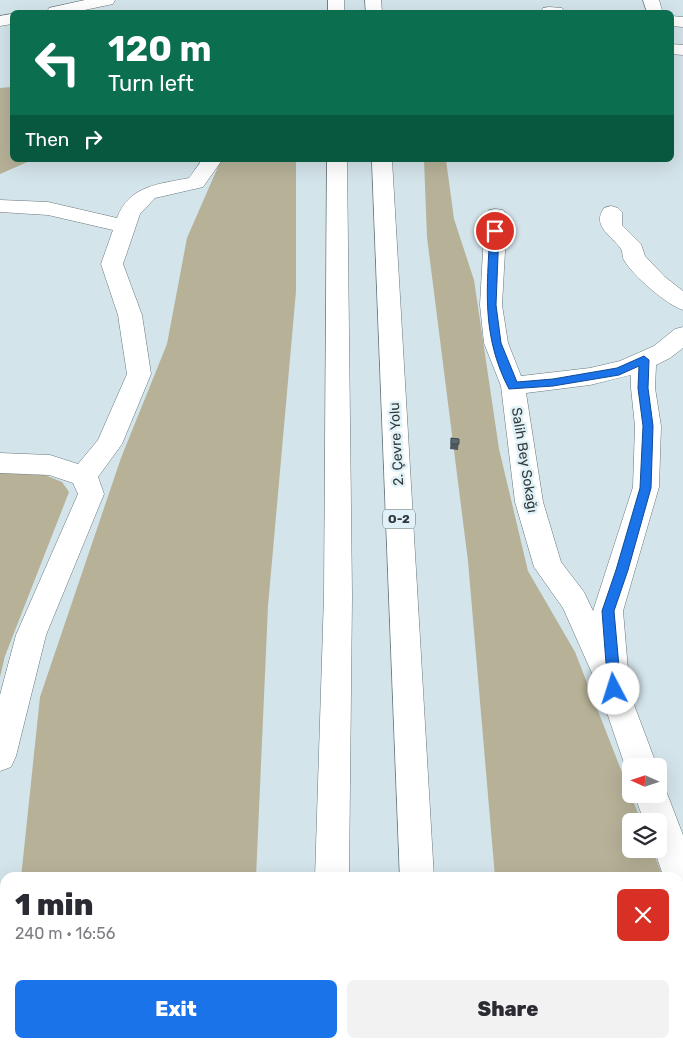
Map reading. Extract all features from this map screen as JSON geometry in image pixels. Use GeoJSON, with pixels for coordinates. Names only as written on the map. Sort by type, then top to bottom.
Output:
{"type":"FeatureCollection","features":[{"type":"Feature","properties":{"kind":"main road"},"geometry":{"type":"LineString","coordinates":[[64,10],[107,0]]}},
{"type":"Feature","properties":{"kind":"main road"},"geometry":{"type":"LineString","coordinates":[[84,476],[109,444],[139,374],[130,315],[112,264],[130,212],[148,193],[196,183],[211,162]]}},
{"type":"Feature","properties":{"kind":"main road"},"geometry":{"type":"LineString","coordinates":[[332,872],[338,596],[337,162]]}},
{"type":"Feature","properties":{"kind":"main road","name":"2. Çevre Yolu"},"geometry":{"type":"LineString","coordinates":[[382,162],[416,872]]}},
{"type":"Feature","properties":{"kind":"main road"},"geometry":{"type":"LineString","coordinates":[[0,206],[24,205],[72,212],[124,227]]}},
{"type":"Feature","properties":{"kind":"main road"},"geometry":{"type":"LineString","coordinates":[[611,212],[610,226],[633,249],[634,258],[657,282],[683,302]]}},
{"type":"Feature","properties":{"kind":"main road","name":"Salih Bey Sokağı"},"geometry":{"type":"LineString","coordinates":[[496,215],[491,305],[496,343],[513,386],[529,502],[548,567],[574,601],[614,689],[638,758]]}},
{"type":"Feature","properties":{"kind":"main road"},"geometry":{"type":"LineString","coordinates":[[513,386],[553,382],[619,371],[662,352],[683,335]]}},
{"type":"Feature","properties":{"kind":"main road","name":"Salih Bey Sokağı"},"geometry":{"type":"LineString","coordinates":[[614,689],[608,611],[646,488],[648,426],[643,388],[644,360]]}},
{"type":"Feature","properties":{"kind":"main road"},"geometry":{"type":"LineString","coordinates":[[0,463],[50,465],[84,476]]}},
{"type":"Feature","properties":{"kind":"main road"},"geometry":{"type":"LineString","coordinates":[[0,756],[31,635],[91,494],[84,476]]}},
{"type":"Feature","properties":{"kind":"main road"},"geometry":{"type":"LineString","coordinates":[[574,601],[615,592]]}},
{"type":"Feature","properties":{"kind":"main road"},"geometry":{"type":"LineString","coordinates":[[654,803],[680,872]]}},
{"type":"Feature","properties":{"kind":"shaded area"},"geometry":{"type":"Polygon","coordinates":[[[10,87],[10,162],[27,162],[0,174],[0,88],[10,87]]]}},
{"type":"Feature","properties":{"kind":"shaded area"},"geometry":{"type":"Polygon","coordinates":[[[220,162],[296,162],[296,291],[268,606],[256,872],[22,872],[40,697],[121,458],[167,344],[187,238],[220,162]]]}},
{"type":"Feature","properties":{"kind":"shaded area"},"geometry":{"type":"Polygon","coordinates":[[[424,162],[446,162],[454,219],[474,280],[499,449],[528,571],[575,652],[622,772],[622,803],[634,803],[638,813],[622,813],[622,858],[656,858],[661,872],[495,872],[468,561],[427,237],[424,162]]]}},
{"type":"Feature","properties":{"kind":"shaded area"},"geometry":{"type":"Polygon","coordinates":[[[0,473],[45,475],[62,482],[69,492],[5,656],[0,677],[0,473]]]}},
{"type":"Feature","properties":{"kind":"building"},"geometry":{"type":"Polygon","coordinates":[[[451,438],[459,439],[459,444],[451,444],[451,438]]]}},
{"type":"Feature","properties":{"kind":"route"},"geometry":{"type":"LineString","coordinates":[[495,231],[491,305],[496,343],[513,386],[553,382],[619,371],[644,360],[643,388],[648,426],[646,488],[608,611],[614,689]]}}]}
